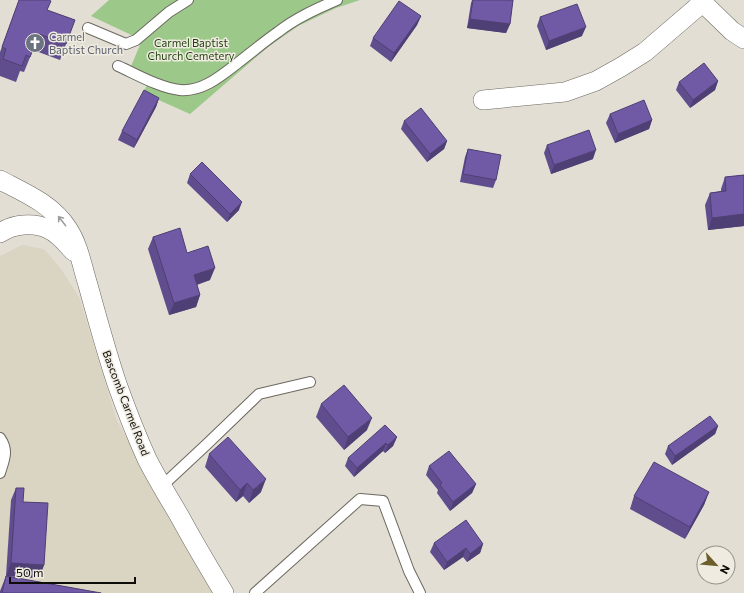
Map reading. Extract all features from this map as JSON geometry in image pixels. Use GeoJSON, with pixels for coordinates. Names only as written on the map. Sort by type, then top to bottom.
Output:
{"type":"FeatureCollection","features":[{"type":"Feature","properties":{"kind":"street"},"geometry":{"type":"LineString","coordinates":[[483,100],[565,92],[596,81],[621,68],[645,52],[701,1],[732,31],[744,40]]}},
{"type":"Feature","properties":{"kind":"street","name":"Bascomb Carmel Road"},"geometry":{"type":"LineString","coordinates":[[0,180],[44,203],[59,217],[69,230],[79,251],[105,349],[134,428],[148,460],[162,486],[224,593]]}},
{"type":"Feature","properties":{"kind":"street","name":"Bascomb Carmel Road"},"geometry":{"type":"LineString","coordinates":[[0,233],[18,225],[33,225],[48,228],[61,238],[75,253],[83,269]]}},
{"type":"Feature","properties":{"kind":"lane"},"geometry":{"type":"LineString","coordinates":[[88,28],[126,44],[136,40],[170,12],[188,0]]}},
{"type":"Feature","properties":{"kind":"lane"},"geometry":{"type":"LineString","coordinates":[[118,66],[165,87],[180,90],[199,87],[220,76],[298,18],[337,0]]}},
{"type":"Feature","properties":{"kind":"lane"},"geometry":{"type":"LineString","coordinates":[[162,486],[258,394],[310,382]]}},
{"type":"Feature","properties":{"kind":"lane"},"geometry":{"type":"LineString","coordinates":[[0,438],[4,443],[6,452],[0,473]]}},
{"type":"Feature","properties":{"kind":"lane"},"geometry":{"type":"LineString","coordinates":[[255,593],[360,499],[383,501],[409,571],[420,593]]}},
{"type":"Feature","properties":{"kind":"shaded area"},"geometry":{"type":"Polygon","coordinates":[[[22,245],[44,249],[61,269],[79,297],[117,421],[215,593],[0,593],[0,256],[22,245]]]}},
{"type":"Feature","properties":{"kind":"green space","name":"Carmel Baptist Church Cemetery"},"geometry":{"type":"Polygon","coordinates":[[[109,0],[360,0],[336,8],[298,26],[268,47],[190,114],[143,93],[147,85],[127,76],[142,40],[91,16],[109,0]]]}},
{"type":"Feature","properties":{"kind":"building","name":"Carmel Baptist Church"},"geometry":{"type":"Polygon","coordinates":[[[19,0],[49,0],[51,1],[47,10],[75,20],[66,44],[39,34],[30,57],[26,55],[22,66],[3,59],[6,49],[2,47],[19,0]]]}},
{"type":"Feature","properties":{"kind":"building"},"geometry":{"type":"Polygon","coordinates":[[[473,0],[513,0],[510,24],[470,19],[473,0]]]}},
{"type":"Feature","properties":{"kind":"building"},"geometry":{"type":"Polygon","coordinates":[[[399,1],[421,16],[394,53],[373,38],[399,1]]]}},
{"type":"Feature","properties":{"kind":"building"},"geometry":{"type":"Polygon","coordinates":[[[577,4],[586,27],[549,41],[540,17],[577,4]]]}},
{"type":"Feature","properties":{"kind":"building"},"geometry":{"type":"Polygon","coordinates":[[[704,63],[718,81],[693,100],[679,82],[704,63]]]}},
{"type":"Feature","properties":{"kind":"building"},"geometry":{"type":"Polygon","coordinates":[[[144,90],[159,98],[137,140],[122,131],[144,90]]]}},
{"type":"Feature","properties":{"kind":"building"},"geometry":{"type":"Polygon","coordinates":[[[644,100],[652,120],[618,134],[610,114],[644,100]]]}},
{"type":"Feature","properties":{"kind":"building"},"geometry":{"type":"Polygon","coordinates":[[[421,108],[447,141],[430,154],[404,121],[421,108]]]}},
{"type":"Feature","properties":{"kind":"building"},"geometry":{"type":"Polygon","coordinates":[[[589,130],[596,150],[554,165],[547,145],[589,130]]]}},
{"type":"Feature","properties":{"kind":"building"},"geometry":{"type":"Polygon","coordinates":[[[468,149],[501,155],[496,180],[463,174],[468,149]]]}},
{"type":"Feature","properties":{"kind":"building"},"geometry":{"type":"Polygon","coordinates":[[[202,162],[242,202],[230,214],[190,174],[202,162]]]}},
{"type":"Feature","properties":{"kind":"building"},"geometry":{"type":"Polygon","coordinates":[[[744,175],[744,214],[712,218],[710,193],[726,191],[725,177],[744,175]]]}},
{"type":"Feature","properties":{"kind":"building"},"geometry":{"type":"Polygon","coordinates":[[[180,228],[187,253],[208,246],[215,268],[194,275],[200,295],[174,303],[153,237],[180,228]]]}},
{"type":"Feature","properties":{"kind":"building"},"geometry":{"type":"Polygon","coordinates":[[[344,385],[372,418],[348,437],[321,404],[344,385]]]}},
{"type":"Feature","properties":{"kind":"building"},"geometry":{"type":"Polygon","coordinates":[[[710,416],[718,426],[675,456],[668,446],[710,416]]]}},
{"type":"Feature","properties":{"kind":"building"},"geometry":{"type":"Polygon","coordinates":[[[385,425],[397,437],[388,445],[386,443],[357,468],[348,458],[385,425]]]}},
{"type":"Feature","properties":{"kind":"building"},"geometry":{"type":"Polygon","coordinates":[[[228,437],[266,479],[253,490],[247,483],[240,490],[209,454],[228,437]]]}},
{"type":"Feature","properties":{"kind":"building"},"geometry":{"type":"Polygon","coordinates":[[[449,451],[476,484],[453,502],[440,485],[442,483],[429,466],[449,451]]]}},
{"type":"Feature","properties":{"kind":"building"},"geometry":{"type":"Polygon","coordinates":[[[654,462],[709,492],[690,527],[634,496],[654,462]]]}},
{"type":"Feature","properties":{"kind":"building"},"geometry":{"type":"Polygon","coordinates":[[[16,488],[24,488],[23,502],[48,503],[44,565],[11,563],[16,488]]]}},
{"type":"Feature","properties":{"kind":"building"},"geometry":{"type":"Polygon","coordinates":[[[466,520],[483,544],[470,554],[466,548],[447,562],[434,543],[466,520]]]}},
{"type":"Feature","properties":{"kind":"building"},"geometry":{"type":"Polygon","coordinates":[[[6,576],[101,593],[2,593],[6,576]]]}},
{"type":"Feature","properties":{"kind":"place","name":"Carmel Baptist Church"},"geometry":{"type":"Point","coordinates":[35,43]}}]}
